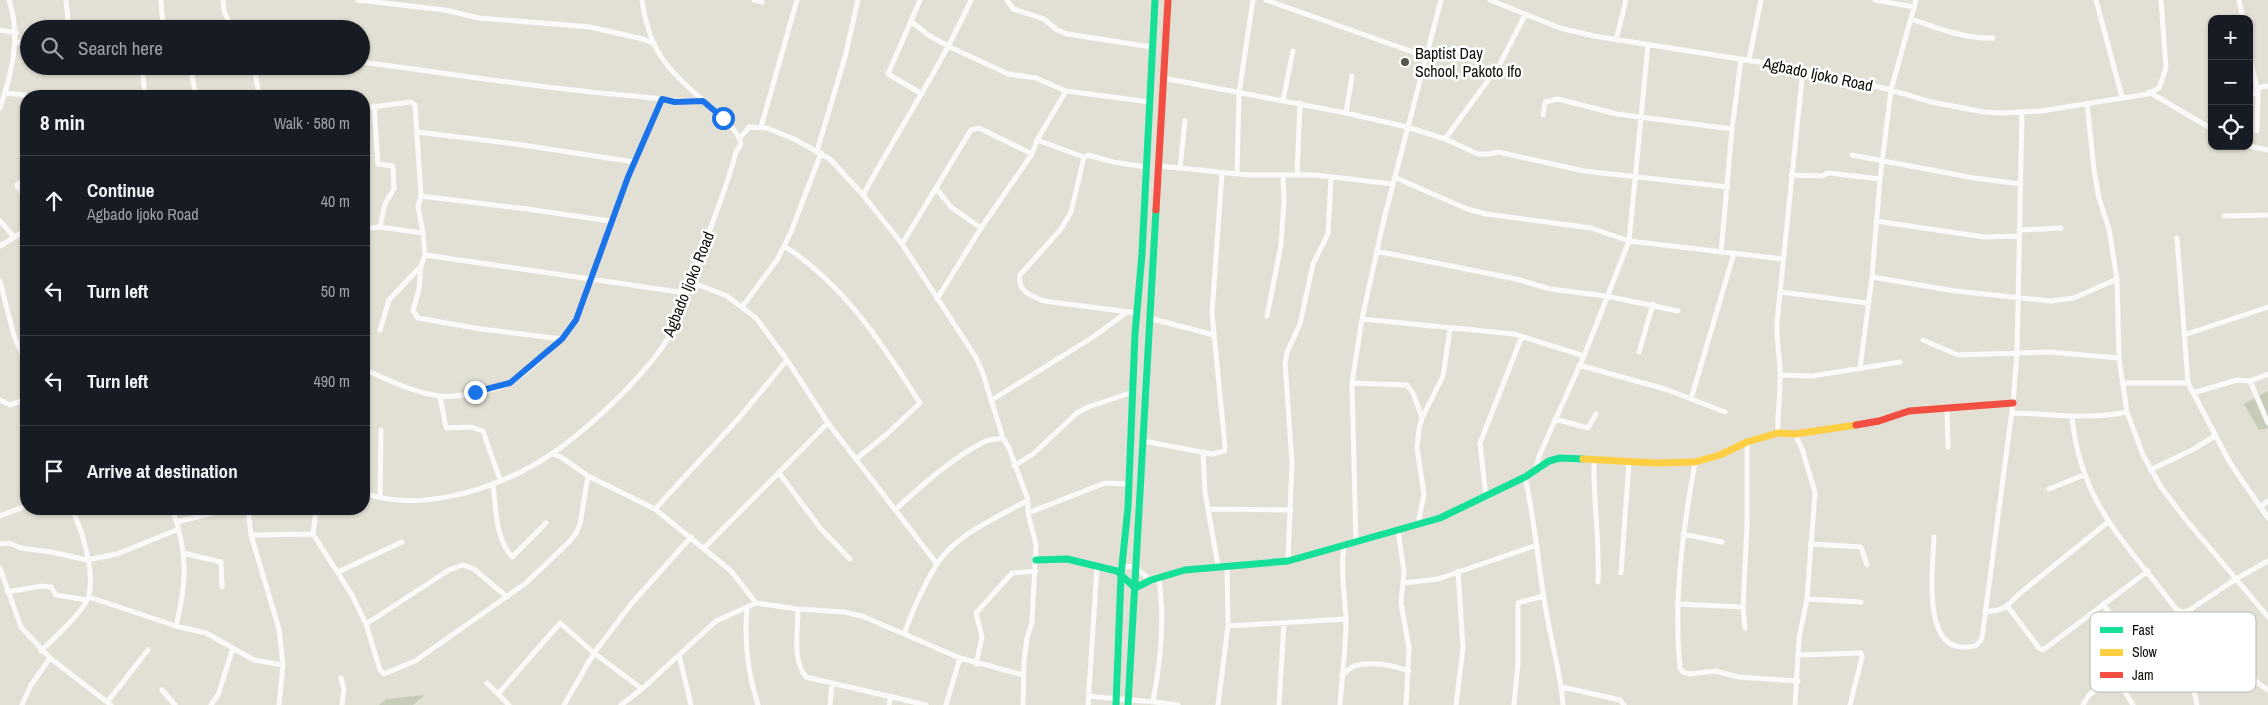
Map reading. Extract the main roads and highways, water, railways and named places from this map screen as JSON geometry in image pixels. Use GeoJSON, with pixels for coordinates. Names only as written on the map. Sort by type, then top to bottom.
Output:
{"type":"FeatureCollection","features":[{"type":"Feature","properties":{"kind":"place","name":"Baptist Day School, Pakoto Ifo"},"geometry":{"type":"Point","coordinates":[1405,62]}}]}
